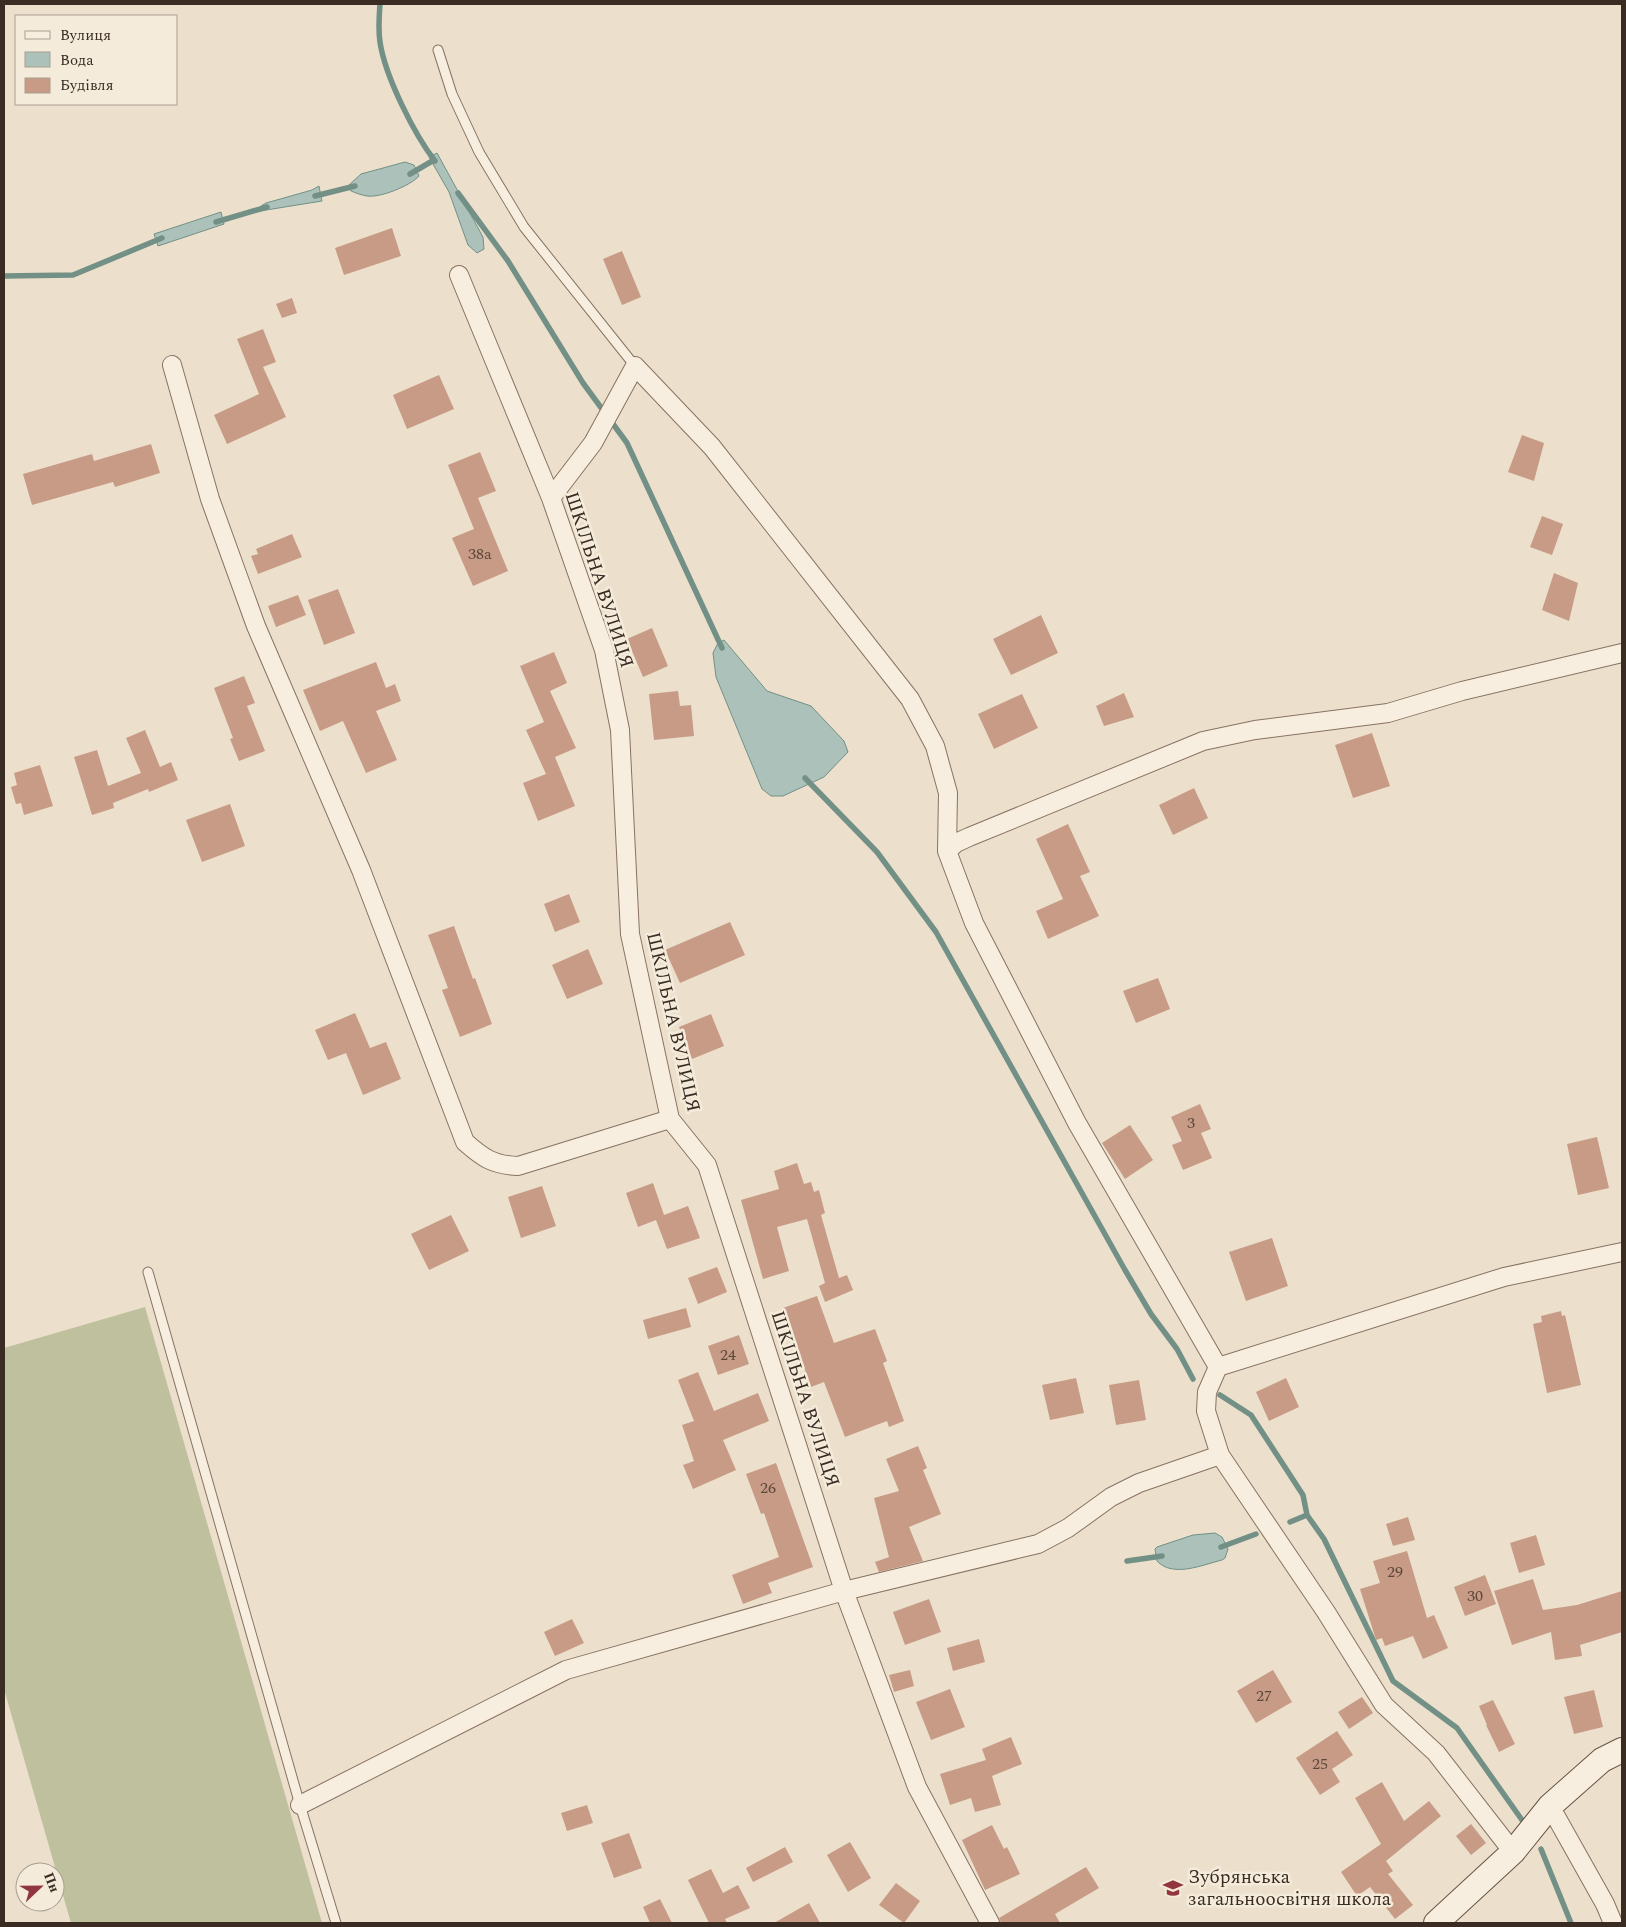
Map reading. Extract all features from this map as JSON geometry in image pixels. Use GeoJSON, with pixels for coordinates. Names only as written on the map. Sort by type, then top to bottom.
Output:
{"type":"FeatureCollection","features":[{"type":"Feature","properties":{"kind":"main road"},"geometry":{"type":"LineString","coordinates":[[1436,1923],[1513,1852],[1550,1806],[1602,1760],[1622,1750]]}},
{"type":"Feature","properties":{"kind":"street","name":"ШКІЛЬНА ВУЛИЦЯ"},"geometry":{"type":"LineString","coordinates":[[459,275],[551,498],[604,650],[620,730],[630,934],[670,1120],[707,1164],[844,1591],[917,1787],[990,1923]]}},
{"type":"Feature","properties":{"kind":"street"},"geometry":{"type":"LineString","coordinates":[[172,366],[210,498],[256,626],[361,870],[465,1142],[481,1157],[500,1166],[518,1166],[670,1120]]}},
{"type":"Feature","properties":{"kind":"street"},"geometry":{"type":"LineString","coordinates":[[551,498],[593,443],[635,366],[712,447],[910,699],[935,746],[948,793],[947,851],[974,923],[1077,1123],[1218,1367]]}},
{"type":"Feature","properties":{"kind":"street"},"geometry":{"type":"LineString","coordinates":[[947,851],[956,843],[969,837],[1202,741],[1255,730],[1388,713],[1462,691],[1622,653]]}},
{"type":"Feature","properties":{"kind":"street"},"geometry":{"type":"LineString","coordinates":[[1513,1852],[1436,1753],[1384,1705],[1326,1612],[1220,1455],[1206,1411],[1207,1392],[1218,1367],[1504,1277],[1622,1252]]}},
{"type":"Feature","properties":{"kind":"street"},"geometry":{"type":"LineString","coordinates":[[300,1805],[566,1670],[844,1591],[1038,1544],[1068,1528],[1111,1497],[1138,1483],[1220,1455]]}},
{"type":"Feature","properties":{"kind":"street"},"geometry":{"type":"LineString","coordinates":[[1550,1806],[1605,1904],[1613,1923]]}},
{"type":"Feature","properties":{"kind":"lane"},"geometry":{"type":"LineString","coordinates":[[438,50],[452,94],[479,152],[524,227],[635,366]]}},
{"type":"Feature","properties":{"kind":"lane"},"geometry":{"type":"LineString","coordinates":[[148,1272],[300,1805],[336,1923]]}},
{"type":"Feature","properties":{"kind":"green space"},"geometry":{"type":"Polygon","coordinates":[[[145,1307],[322,1923],[71,1923],[65,1902],[65,1862],[54,1862],[4,1689],[4,1348],[145,1307]]]}},
{"type":"Feature","properties":{"kind":"water"},"geometry":{"type":"Polygon","coordinates":[[[437,153],[483,237],[484,249],[477,253],[468,245],[449,192],[429,157],[437,153]]]}},
{"type":"Feature","properties":{"kind":"water"},"geometry":{"type":"Polygon","coordinates":[[[405,162],[414,165],[419,176],[409,184],[373,196],[361,195],[351,191],[348,186],[361,174],[405,162]]]}},
{"type":"Feature","properties":{"kind":"water"},"geometry":{"type":"Polygon","coordinates":[[[319,186],[322,201],[260,211],[261,206],[266,203],[312,190],[319,186]]]}},
{"type":"Feature","properties":{"kind":"water"},"geometry":{"type":"Polygon","coordinates":[[[221,212],[224,224],[158,246],[154,234],[221,212]]]}},
{"type":"Feature","properties":{"kind":"water"},"geometry":{"type":"Polygon","coordinates":[[[724,640],[767,691],[811,706],[844,741],[848,752],[824,777],[783,796],[771,796],[762,789],[716,677],[713,653],[718,643],[724,640]]]}},
{"type":"Feature","properties":{"kind":"water"},"geometry":{"type":"Polygon","coordinates":[[[1215,1533],[1222,1537],[1228,1549],[1225,1558],[1222,1560],[1188,1569],[1171,1569],[1157,1561],[1155,1549],[1157,1547],[1193,1535],[1215,1533]]]}},
{"type":"Feature","properties":{"kind":"building"},"geometry":{"type":"Polygon","coordinates":[[[392,228],[401,256],[344,275],[335,248],[392,228]]]}},
{"type":"Feature","properties":{"kind":"building"},"geometry":{"type":"Polygon","coordinates":[[[622,251],[641,297],[622,305],[603,259],[622,251]]]}},
{"type":"Feature","properties":{"kind":"building"},"geometry":{"type":"Polygon","coordinates":[[[292,298],[297,313],[282,318],[276,304],[292,298]]]}},
{"type":"Feature","properties":{"kind":"building"},"geometry":{"type":"Polygon","coordinates":[[[263,329],[276,362],[263,367],[286,417],[227,444],[214,415],[259,394],[237,339],[263,329]]]}},
{"type":"Feature","properties":{"kind":"building"},"geometry":{"type":"Polygon","coordinates":[[[439,375],[454,409],[407,429],[393,395],[439,375]]]}},
{"type":"Feature","properties":{"kind":"building"},"geometry":{"type":"Polygon","coordinates":[[[1522,435],[1544,443],[1534,481],[1508,472],[1522,435]]]}},
{"type":"Feature","properties":{"kind":"building"},"geometry":{"type":"Polygon","coordinates":[[[151,444],[160,473],[115,487],[113,482],[32,505],[23,474],[92,454],[94,461],[151,444]]]}},
{"type":"Feature","properties":{"kind":"building"},"geometry":{"type":"Polygon","coordinates":[[[480,452],[496,491],[478,498],[508,571],[473,586],[452,538],[474,529],[448,465],[480,452]]]}},
{"type":"Feature","properties":{"kind":"building"},"geometry":{"type":"Polygon","coordinates":[[[1542,516],[1563,524],[1552,555],[1530,547],[1542,516]]]}},
{"type":"Feature","properties":{"kind":"building"},"geometry":{"type":"Polygon","coordinates":[[[292,534],[302,557],[258,574],[251,556],[258,554],[256,549],[292,534]]]}},
{"type":"Feature","properties":{"kind":"building"},"geometry":{"type":"Polygon","coordinates":[[[1554,573],[1578,583],[1569,621],[1542,610],[1554,573]]]}},
{"type":"Feature","properties":{"kind":"building"},"geometry":{"type":"Polygon","coordinates":[[[338,589],[355,633],[324,645],[308,600],[338,589]]]}},
{"type":"Feature","properties":{"kind":"building"},"geometry":{"type":"Polygon","coordinates":[[[298,595],[306,615],[276,627],[268,606],[298,595]]]}},
{"type":"Feature","properties":{"kind":"building"},"geometry":{"type":"Polygon","coordinates":[[[1041,615],[1058,653],[1011,675],[993,639],[1041,615]]]}},
{"type":"Feature","properties":{"kind":"building"},"geometry":{"type":"Polygon","coordinates":[[[652,628],[668,666],[643,677],[627,639],[652,628]]]}},
{"type":"Feature","properties":{"kind":"building"},"geometry":{"type":"Polygon","coordinates":[[[554,652],[567,683],[550,691],[576,748],[555,757],[575,806],[538,821],[523,783],[546,774],[526,730],[544,722],[520,666],[554,652]]]}},
{"type":"Feature","properties":{"kind":"building"},"geometry":{"type":"Polygon","coordinates":[[[376,662],[386,688],[395,684],[401,701],[376,711],[397,760],[366,773],[343,721],[320,731],[303,690],[376,662]]]}},
{"type":"Feature","properties":{"kind":"building"},"geometry":{"type":"Polygon","coordinates":[[[244,676],[255,703],[247,706],[265,751],[239,761],[230,739],[233,738],[214,688],[244,676]]]}},
{"type":"Feature","properties":{"kind":"building"},"geometry":{"type":"Polygon","coordinates":[[[678,691],[680,706],[691,705],[694,736],[654,740],[649,694],[678,691]]]}},
{"type":"Feature","properties":{"kind":"building"},"geometry":{"type":"Polygon","coordinates":[[[1124,693],[1134,717],[1104,726],[1096,706],[1124,693]]]}},
{"type":"Feature","properties":{"kind":"building"},"geometry":{"type":"Polygon","coordinates":[[[1022,694],[1038,728],[994,749],[978,714],[1022,694]]]}},
{"type":"Feature","properties":{"kind":"building"},"geometry":{"type":"Polygon","coordinates":[[[145,730],[160,767],[171,762],[178,780],[149,792],[148,789],[113,803],[114,808],[92,815],[74,757],[97,750],[108,786],[141,773],[126,738],[145,730]]]}},
{"type":"Feature","properties":{"kind":"building"},"geometry":{"type":"Polygon","coordinates":[[[1372,733],[1390,786],[1353,798],[1335,745],[1372,733]]]}},
{"type":"Feature","properties":{"kind":"building"},"geometry":{"type":"Polygon","coordinates":[[[40,765],[53,806],[24,815],[21,803],[16,804],[11,787],[17,785],[14,773],[40,765]]]}},
{"type":"Feature","properties":{"kind":"building"},"geometry":{"type":"Polygon","coordinates":[[[1194,788],[1208,818],[1173,835],[1159,805],[1194,788]]]}},
{"type":"Feature","properties":{"kind":"building"},"geometry":{"type":"Polygon","coordinates":[[[230,804],[245,846],[202,862],[186,820],[230,804]]]}},
{"type":"Feature","properties":{"kind":"building"},"geometry":{"type":"Polygon","coordinates":[[[1068,824],[1090,872],[1080,876],[1099,916],[1048,939],[1036,911],[1063,899],[1036,839],[1068,824]]]}},
{"type":"Feature","properties":{"kind":"building"},"geometry":{"type":"Polygon","coordinates":[[[569,894],[580,922],[555,932],[544,904],[569,894]]]}},
{"type":"Feature","properties":{"kind":"building"},"geometry":{"type":"Polygon","coordinates":[[[730,922],[745,955],[680,983],[665,950],[730,922]]]}},
{"type":"Feature","properties":{"kind":"building"},"geometry":{"type":"Polygon","coordinates":[[[454,926],[492,1024],[460,1037],[442,990],[448,988],[428,935],[454,926]]]}},
{"type":"Feature","properties":{"kind":"building"},"geometry":{"type":"Polygon","coordinates":[[[588,949],[603,984],[567,999],[552,965],[588,949]]]}},
{"type":"Feature","properties":{"kind":"building"},"geometry":{"type":"Polygon","coordinates":[[[1158,978],[1170,1009],[1136,1023],[1123,991],[1158,978]]]}},
{"type":"Feature","properties":{"kind":"building"},"geometry":{"type":"Polygon","coordinates":[[[355,1013],[370,1048],[386,1042],[401,1079],[363,1095],[346,1053],[328,1060],[315,1030],[355,1013]]]}},
{"type":"Feature","properties":{"kind":"building"},"geometry":{"type":"Polygon","coordinates":[[[711,1014],[724,1046],[692,1059],[679,1027],[711,1014]]]}},
{"type":"Feature","properties":{"kind":"building"},"geometry":{"type":"Polygon","coordinates":[[[1200,1104],[1211,1129],[1201,1133],[1212,1158],[1183,1170],[1172,1145],[1182,1141],[1171,1117],[1200,1104]]]}},
{"type":"Feature","properties":{"kind":"building"},"geometry":{"type":"Polygon","coordinates":[[[1130,1125],[1153,1160],[1125,1179],[1102,1143],[1130,1125]]]}},
{"type":"Feature","properties":{"kind":"building"},"geometry":{"type":"Polygon","coordinates":[[[1597,1137],[1609,1188],[1578,1195],[1567,1144],[1597,1137]]]}},
{"type":"Feature","properties":{"kind":"building"},"geometry":{"type":"Polygon","coordinates":[[[797,1163],[804,1184],[811,1182],[814,1192],[819,1190],[825,1213],[821,1215],[839,1278],[847,1275],[853,1290],[825,1302],[819,1286],[825,1283],[807,1219],[777,1227],[789,1271],[763,1279],[741,1200],[779,1189],[774,1171],[797,1163]]]}},
{"type":"Feature","properties":{"kind":"building"},"geometry":{"type":"Polygon","coordinates":[[[653,1183],[664,1215],[688,1206],[700,1238],[667,1249],[656,1220],[638,1227],[626,1193],[653,1183]]]}},
{"type":"Feature","properties":{"kind":"building"},"geometry":{"type":"Polygon","coordinates":[[[542,1186],[556,1226],[521,1238],[508,1197],[542,1186]]]}},
{"type":"Feature","properties":{"kind":"building"},"geometry":{"type":"Polygon","coordinates":[[[451,1215],[469,1251],[429,1270],[411,1234],[451,1215]]]}},
{"type":"Feature","properties":{"kind":"building"},"geometry":{"type":"Polygon","coordinates":[[[1272,1238],[1288,1286],[1246,1301],[1229,1252],[1272,1238]]]}},
{"type":"Feature","properties":{"kind":"building"},"geometry":{"type":"Polygon","coordinates":[[[717,1267],[727,1292],[698,1304],[688,1278],[717,1267]]]}},
{"type":"Feature","properties":{"kind":"building"},"geometry":{"type":"Polygon","coordinates":[[[817,1296],[834,1343],[875,1329],[887,1361],[883,1363],[904,1421],[889,1427],[887,1421],[845,1437],[824,1382],[811,1387],[783,1308],[817,1296]]]}},
{"type":"Feature","properties":{"kind":"building"},"geometry":{"type":"Polygon","coordinates":[[[686,1308],[691,1327],[648,1339],[643,1320],[686,1308]]]}},
{"type":"Feature","properties":{"kind":"building"},"geometry":{"type":"Polygon","coordinates":[[[1561,1311],[1562,1316],[1565,1315],[1581,1385],[1547,1393],[1533,1324],[1542,1322],[1541,1316],[1561,1311]]]}},
{"type":"Feature","properties":{"kind":"building"},"geometry":{"type":"Polygon","coordinates":[[[739,1335],[749,1364],[718,1375],[708,1346],[739,1335]]]}},
{"type":"Feature","properties":{"kind":"building"},"geometry":{"type":"Polygon","coordinates":[[[698,1372],[714,1411],[758,1393],[769,1421],[723,1440],[736,1470],[693,1489],[683,1465],[694,1461],[682,1425],[694,1421],[678,1380],[698,1372]]]}},
{"type":"Feature","properties":{"kind":"building"},"geometry":{"type":"Polygon","coordinates":[[[1076,1378],[1084,1413],[1050,1420],[1042,1385],[1076,1378]]]}},
{"type":"Feature","properties":{"kind":"building"},"geometry":{"type":"Polygon","coordinates":[[[1286,1378],[1299,1407],[1269,1421],[1256,1392],[1286,1378]]]}},
{"type":"Feature","properties":{"kind":"building"},"geometry":{"type":"Polygon","coordinates":[[[1139,1380],[1146,1420],[1116,1425],[1109,1385],[1139,1380]]]}},
{"type":"Feature","properties":{"kind":"building"},"geometry":{"type":"Polygon","coordinates":[[[918,1446],[927,1468],[923,1470],[941,1514],[909,1527],[923,1561],[879,1572],[875,1562],[889,1557],[874,1498],[899,1491],[886,1459],[918,1446]]]}},
{"type":"Feature","properties":{"kind":"building"},"geometry":{"type":"Polygon","coordinates":[[[776,1463],[813,1567],[768,1583],[772,1593],[743,1604],[732,1575],[779,1557],[764,1513],[761,1514],[746,1474],[776,1463]]]}},
{"type":"Feature","properties":{"kind":"building"},"geometry":{"type":"Polygon","coordinates":[[[1408,1517],[1415,1540],[1393,1546],[1386,1524],[1408,1517]]]}},
{"type":"Feature","properties":{"kind":"building"},"geometry":{"type":"Polygon","coordinates":[[[1536,1535],[1545,1565],[1519,1573],[1510,1543],[1536,1535]]]}},
{"type":"Feature","properties":{"kind":"building"},"geometry":{"type":"Polygon","coordinates":[[[1407,1551],[1427,1618],[1434,1615],[1448,1648],[1423,1659],[1413,1636],[1385,1646],[1382,1638],[1376,1640],[1360,1589],[1380,1583],[1373,1561],[1407,1551]]]}},
{"type":"Feature","properties":{"kind":"building"},"geometry":{"type":"Polygon","coordinates":[[[1485,1575],[1496,1604],[1465,1616],[1454,1587],[1485,1575]]]}},
{"type":"Feature","properties":{"kind":"building"},"geometry":{"type":"Polygon","coordinates":[[[1533,1579],[1543,1610],[1577,1605],[1622,1591],[1622,1632],[1580,1645],[1582,1656],[1555,1660],[1551,1632],[1512,1645],[1494,1591],[1533,1579]]]}},
{"type":"Feature","properties":{"kind":"building"},"geometry":{"type":"Polygon","coordinates":[[[929,1599],[941,1632],[905,1645],[893,1612],[929,1599]]]}},
{"type":"Feature","properties":{"kind":"building"},"geometry":{"type":"Polygon","coordinates":[[[572,1619],[584,1643],[555,1656],[544,1632],[572,1619]]]}},
{"type":"Feature","properties":{"kind":"building"},"geometry":{"type":"Polygon","coordinates":[[[979,1639],[985,1662],[953,1671],[947,1648],[979,1639]]]}},
{"type":"Feature","properties":{"kind":"building"},"geometry":{"type":"Polygon","coordinates":[[[910,1670],[914,1686],[894,1692],[889,1675],[910,1670]]]}},
{"type":"Feature","properties":{"kind":"building"},"geometry":{"type":"Polygon","coordinates":[[[1273,1670],[1292,1702],[1256,1723],[1237,1691],[1273,1670]]]}},
{"type":"Feature","properties":{"kind":"building"},"geometry":{"type":"Polygon","coordinates":[[[950,1689],[965,1727],[931,1740],[916,1702],[950,1689]]]}},
{"type":"Feature","properties":{"kind":"building"},"geometry":{"type":"Polygon","coordinates":[[[1594,1690],[1603,1727],[1574,1734],[1564,1697],[1594,1690]]]}},
{"type":"Feature","properties":{"kind":"building"},"geometry":{"type":"Polygon","coordinates":[[[1362,1697],[1373,1713],[1349,1729],[1338,1712],[1362,1697]]]}},
{"type":"Feature","properties":{"kind":"building"},"geometry":{"type":"Polygon","coordinates":[[[1493,1700],[1515,1744],[1499,1752],[1479,1706],[1493,1700]]]}},
{"type":"Feature","properties":{"kind":"building"},"geometry":{"type":"Polygon","coordinates":[[[1337,1731],[1353,1755],[1332,1769],[1340,1782],[1320,1795],[1296,1758],[1337,1731]]]}},
{"type":"Feature","properties":{"kind":"building"},"geometry":{"type":"Polygon","coordinates":[[[1011,1737],[1022,1764],[992,1776],[1001,1805],[975,1812],[971,1798],[950,1805],[940,1774],[986,1760],[982,1749],[1011,1737]]]}},
{"type":"Feature","properties":{"kind":"building"},"geometry":{"type":"Polygon","coordinates":[[[1382,1782],[1404,1821],[1429,1801],[1441,1816],[1386,1861],[1393,1871],[1388,1874],[1413,1905],[1395,1919],[1370,1887],[1357,1896],[1341,1872],[1381,1844],[1355,1798],[1382,1782]]]}},
{"type":"Feature","properties":{"kind":"building"},"geometry":{"type":"Polygon","coordinates":[[[587,1805],[593,1823],[567,1831],[561,1813],[587,1805]]]}},
{"type":"Feature","properties":{"kind":"building"},"geometry":{"type":"Polygon","coordinates":[[[1471,1824],[1486,1843],[1471,1855],[1456,1836],[1471,1824]]]}},
{"type":"Feature","properties":{"kind":"building"},"geometry":{"type":"Polygon","coordinates":[[[992,1825],[1004,1849],[1007,1847],[1020,1874],[985,1890],[962,1840],[992,1825]]]}},
{"type":"Feature","properties":{"kind":"building"},"geometry":{"type":"Polygon","coordinates":[[[629,1833],[642,1868],[614,1878],[601,1843],[629,1833]]]}},
{"type":"Feature","properties":{"kind":"building"},"geometry":{"type":"Polygon","coordinates":[[[850,1842],[871,1878],[848,1892],[827,1855],[850,1842]]]}},
{"type":"Feature","properties":{"kind":"building"},"geometry":{"type":"Polygon","coordinates":[[[785,1847],[793,1862],[753,1882],[746,1868],[785,1847]]]}},
{"type":"Feature","properties":{"kind":"building"},"geometry":{"type":"Polygon","coordinates":[[[1086,1867],[1099,1888],[1055,1914],[1060,1923],[1001,1923],[999,1918],[1086,1867]]]}},
{"type":"Feature","properties":{"kind":"building"},"geometry":{"type":"Polygon","coordinates":[[[711,1869],[723,1893],[738,1885],[750,1908],[725,1919],[727,1923],[709,1923],[688,1880],[711,1869]]]}},
{"type":"Feature","properties":{"kind":"building"},"geometry":{"type":"Polygon","coordinates":[[[896,1883],[920,1901],[904,1923],[879,1905],[896,1883]]]}},
{"type":"Feature","properties":{"kind":"building"},"geometry":{"type":"Polygon","coordinates":[[[660,1899],[672,1923],[650,1923],[643,1907],[660,1899]]]}},
{"type":"Feature","properties":{"kind":"building"},"geometry":{"type":"Polygon","coordinates":[[[809,1903],[820,1923],[774,1923],[809,1903]]]}},
{"type":"Feature","properties":{"kind":"waterway"},"geometry":{"type":"LineString","coordinates":[[380,4],[379,37],[388,71],[418,136],[435,161]]}},
{"type":"Feature","properties":{"kind":"waterway"},"geometry":{"type":"LineString","coordinates":[[410,174],[434,160]]}},
{"type":"Feature","properties":{"kind":"waterway"},"geometry":{"type":"LineString","coordinates":[[315,196],[355,186]]}},
{"type":"Feature","properties":{"kind":"waterway"},"geometry":{"type":"LineString","coordinates":[[458,193],[508,261],[583,383],[627,443],[722,648]]}},
{"type":"Feature","properties":{"kind":"waterway"},"geometry":{"type":"LineString","coordinates":[[216,222],[267,207]]}},
{"type":"Feature","properties":{"kind":"waterway"},"geometry":{"type":"LineString","coordinates":[[4,276],[73,275],[162,238]]}},
{"type":"Feature","properties":{"kind":"waterway"},"geometry":{"type":"LineString","coordinates":[[805,778],[877,852],[936,932],[1125,1270],[1151,1314],[1177,1349],[1193,1379]]}},
{"type":"Feature","properties":{"kind":"waterway"},"geometry":{"type":"LineString","coordinates":[[1220,1395],[1251,1415],[1303,1495],[1307,1515],[1324,1539],[1393,1681],[1457,1728],[1522,1820]]}},
{"type":"Feature","properties":{"kind":"waterway"},"geometry":{"type":"LineString","coordinates":[[1290,1522],[1307,1515]]}},
{"type":"Feature","properties":{"kind":"waterway"},"geometry":{"type":"LineString","coordinates":[[1221,1547],[1256,1534]]}},
{"type":"Feature","properties":{"kind":"waterway"},"geometry":{"type":"LineString","coordinates":[[1127,1561],[1162,1556]]}},
{"type":"Feature","properties":{"kind":"waterway"},"geometry":{"type":"LineString","coordinates":[[1541,1849],[1571,1923]]}},
{"type":"Feature","properties":{"kind":"place","name":"Зубрянська загальноосвітня школа"},"geometry":{"type":"Point","coordinates":[1173,1888]}}]}
